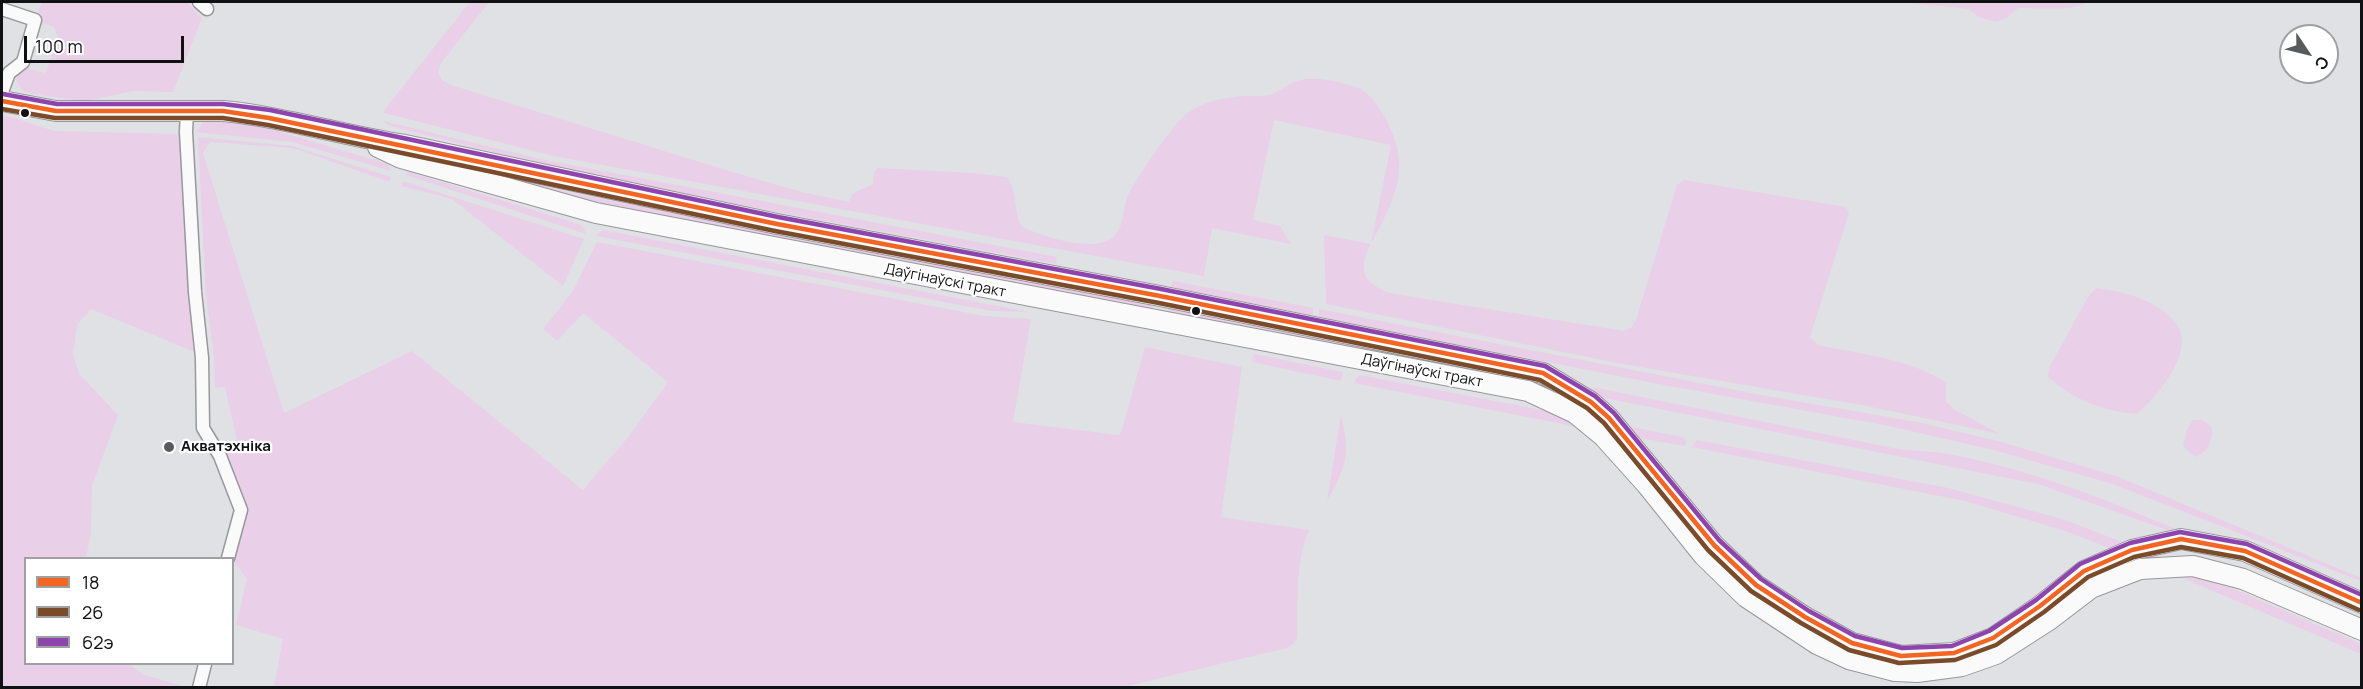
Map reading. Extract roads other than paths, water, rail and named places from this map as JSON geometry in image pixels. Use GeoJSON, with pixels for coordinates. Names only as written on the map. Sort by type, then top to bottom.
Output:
{"type":"FeatureCollection","features":[{"type":"Feature","properties":{"kind":"main road","name":"Даўгінаўскі тракт"},"geometry":{"type":"LineString","coordinates":[[2,101],[56,111],[248,113],[777,224],[1543,373],[1592,402],[1609,418],[1713,545],[1756,585],[1805,617],[1851,642],[1901,656],[1954,652],[1993,639],[2084,572],[2132,550],[2181,539],[2245,550],[2361,603]]}},
{"type":"Feature","properties":{"kind":"main road","name":"Даўгінаўскі тракт"},"geometry":{"type":"LineString","coordinates":[[365,139],[401,158],[596,213],[1527,391],[1575,413],[1603,436],[1647,485],[1704,556],[1746,597],[1806,638],[1849,659],[1895,671],[1917,672],[1962,666],[1996,654],[2049,620],[2091,588],[2140,569],[2151,568],[2193,566],[2243,579],[2361,630]]}},
{"type":"Feature","properties":{"kind":"main road"},"geometry":{"type":"LineString","coordinates":[[1455,376],[1458,355]]}},
{"type":"Feature","properties":{"kind":"street"},"geometry":{"type":"LineString","coordinates":[[2,9],[35,20],[23,62],[9,73],[2,92]]}},
{"type":"Feature","properties":{"kind":"street"},"geometry":{"type":"LineString","coordinates":[[187,111],[186,132],[195,292],[202,358],[203,428],[220,456],[242,510],[228,557]]}},
{"type":"Feature","properties":{"kind":"street"},"geometry":{"type":"LineString","coordinates":[[199,687],[204,665]]}},
{"type":"Feature","properties":{"kind":"place","name":"Акватэхніка"},"geometry":{"type":"Point","coordinates":[169,447]}}]}
